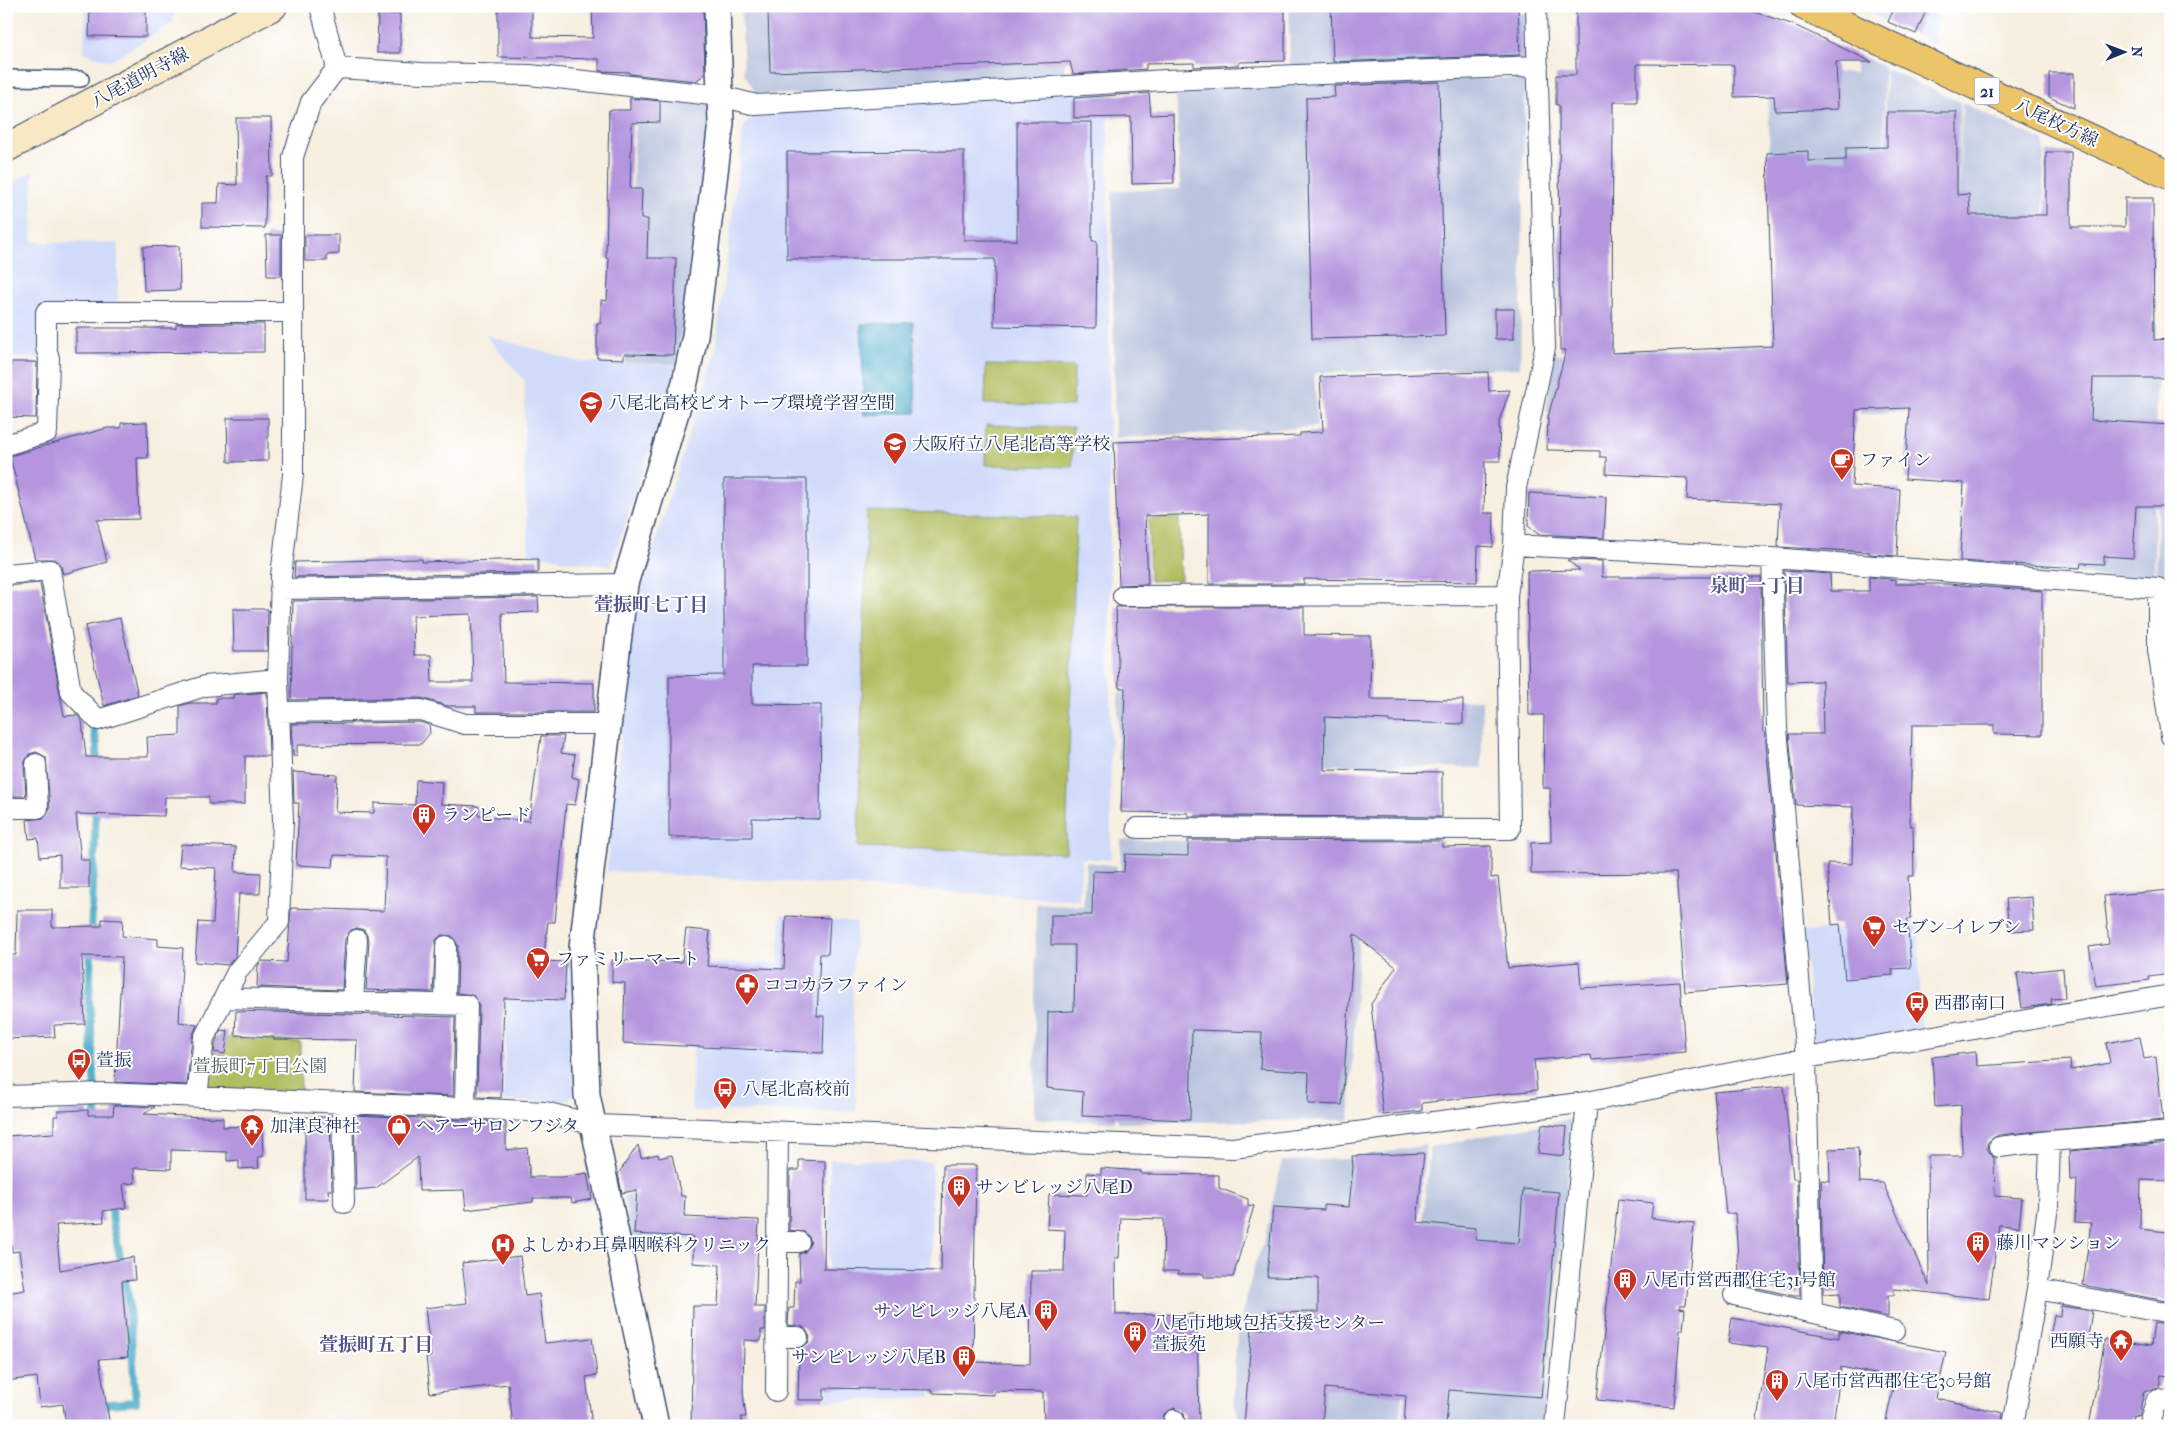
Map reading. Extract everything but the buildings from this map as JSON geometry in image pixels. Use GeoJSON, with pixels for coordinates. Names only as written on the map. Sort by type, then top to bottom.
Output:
{"type":"FeatureCollection","features":[{"type":"Feature","properties":{"kind":"main road","name":"八尾道明寺線"},"geometry":{"type":"LineString","coordinates":[[6,148],[273,6]]}},
{"type":"Feature","properties":{"kind":"main road","name":"八尾枚方線"},"geometry":{"type":"LineString","coordinates":[[1804,6],[2171,176]]}},
{"type":"Feature","properties":{"kind":"street"},"geometry":{"type":"LineString","coordinates":[[320,6],[337,68]]}},
{"type":"Feature","properties":{"kind":"street"},"geometry":{"type":"LineString","coordinates":[[656,1426],[595,1125],[587,1095],[582,948],[625,584],[686,382],[695,336],[720,123],[721,96],[717,6]]}},
{"type":"Feature","properties":{"kind":"street"},"geometry":{"type":"LineString","coordinates":[[1136,828],[1510,829],[1506,594],[1514,545],[1516,488],[1545,348],[1536,6]]}},
{"type":"Feature","properties":{"kind":"street"},"geometry":{"type":"LineString","coordinates":[[337,68],[422,73],[530,75],[721,96],[756,105],[1166,80],[1538,66]]}},
{"type":"Feature","properties":{"kind":"street"},"geometry":{"type":"LineString","coordinates":[[197,1097],[204,1038],[237,972],[279,922],[283,821],[278,679],[280,589],[293,475],[294,157],[312,102],[337,68]]}},
{"type":"Feature","properties":{"kind":"street"},"geometry":{"type":"LineString","coordinates":[[6,78],[81,79]]}},
{"type":"Feature","properties":{"kind":"street"},"geometry":{"type":"LineString","coordinates":[[6,445],[47,432],[49,358],[46,348],[46,312],[293,312]]}},
{"type":"Feature","properties":{"kind":"street"},"geometry":{"type":"LineString","coordinates":[[1514,545],[1772,558],[2158,588],[2158,650],[2171,736]]}},
{"type":"Feature","properties":{"kind":"street"},"geometry":{"type":"LineString","coordinates":[[1772,558],[1777,728],[1806,1058],[1812,1312]]}},
{"type":"Feature","properties":{"kind":"street"},"geometry":{"type":"LineString","coordinates":[[6,574],[50,570],[71,692],[98,720],[205,686],[278,679]]}},
{"type":"Feature","properties":{"kind":"street"},"geometry":{"type":"LineString","coordinates":[[280,589],[625,584]]}},
{"type":"Feature","properties":{"kind":"street"},"geometry":{"type":"LineString","coordinates":[[1123,596],[1506,594]]}},
{"type":"Feature","properties":{"kind":"street"},"geometry":{"type":"LineString","coordinates":[[279,712],[420,710],[465,724],[609,724]]}},
{"type":"Feature","properties":{"kind":"street"},"geometry":{"type":"LineString","coordinates":[[6,808],[38,808],[36,764]]}},
{"type":"Feature","properties":{"kind":"street"},"geometry":{"type":"LineString","coordinates":[[353,1001],[357,940]]}},
{"type":"Feature","properties":{"kind":"street"},"geometry":{"type":"LineString","coordinates":[[445,1004],[446,946]]}},
{"type":"Feature","properties":{"kind":"street"},"geometry":{"type":"LineString","coordinates":[[6,1096],[96,1093],[465,1108],[545,1112],[595,1125],[1233,1148],[1587,1102],[1806,1058],[2171,995]]}},
{"type":"Feature","properties":{"kind":"street"},"geometry":{"type":"LineString","coordinates":[[224,998],[467,1004],[465,1108]]}},
{"type":"Feature","properties":{"kind":"street"},"geometry":{"type":"LineString","coordinates":[[1556,1426],[1587,1102]]}},
{"type":"Feature","properties":{"kind":"street"},"geometry":{"type":"LineString","coordinates":[[342,1103],[344,1203]]}},
{"type":"Feature","properties":{"kind":"street"},"geometry":{"type":"LineString","coordinates":[[1999,1147],[2171,1131]]}},
{"type":"Feature","properties":{"kind":"street"},"geometry":{"type":"LineString","coordinates":[[776,1391],[778,1132]]}},
{"type":"Feature","properties":{"kind":"street"},"geometry":{"type":"LineString","coordinates":[[2013,1426],[2037,1289],[2048,1206],[2050,1141]]}},
{"type":"Feature","properties":{"kind":"street"},"geometry":{"type":"LineString","coordinates":[[778,1242],[799,1242]]}},
{"type":"Feature","properties":{"kind":"street"},"geometry":{"type":"LineString","coordinates":[[2037,1289],[2171,1314]]}},
{"type":"Feature","properties":{"kind":"street"},"geometry":{"type":"LineString","coordinates":[[1734,1295],[1894,1331]]}},
{"type":"Feature","properties":{"kind":"street"},"geometry":{"type":"LineString","coordinates":[[777,1337],[798,1337]]}},
{"type":"Feature","properties":{"kind":"street"},"geometry":{"type":"LineString","coordinates":[[2148,1426],[2157,1399],[2171,1401]]}},
{"type":"Feature","properties":{"kind":"shaded area"},"geometry":{"type":"Polygon","coordinates":[[[85,6],[173,6],[173,23],[111,61],[84,53],[85,6]]]}},
{"type":"Feature","properties":{"kind":"shaded area"},"geometry":{"type":"Polygon","coordinates":[[[741,6],[1064,6],[1064,80],[819,94],[756,94],[744,73],[741,6]]]}},
{"type":"Feature","properties":{"kind":"shaded area"},"geometry":{"type":"Polygon","coordinates":[[[1289,6],[1474,6],[1474,13],[1526,13],[1527,62],[1290,71],[1289,6]]]}},
{"type":"Feature","properties":{"kind":"shaded area"},"geometry":{"type":"Polygon","coordinates":[[[1854,6],[1937,6],[1936,44],[1854,6]]]}},
{"type":"Feature","properties":{"kind":"shaded area"},"geometry":{"type":"Polygon","coordinates":[[[1856,54],[1884,67],[1885,285],[1886,69],[1960,102],[1959,204],[1962,103],[2044,141],[2044,318],[2085,324],[2157,322],[2154,580],[2002,567],[2014,408],[1980,407],[1860,414],[1864,340],[1859,398],[1546,412],[1555,355],[1835,340],[1773,342],[1768,69],[1855,73],[1856,54]]]}},
{"type":"Feature","properties":{"kind":"shaded area"},"geometry":{"type":"Polygon","coordinates":[[[1525,78],[1520,368],[1314,373],[1317,427],[1115,438],[1112,191],[1180,189],[1176,86],[1525,78]]]}},
{"type":"Feature","properties":{"kind":"shaded area","name":"大阪府立八尾北高等学校"},"geometry":{"type":"Polygon","coordinates":[[[1108,90],[1111,860],[1082,858],[1079,900],[607,871],[631,638],[644,578],[715,352],[744,126],[756,113],[1108,90]]]}},
{"type":"Feature","properties":{"kind":"shaded area"},"geometry":{"type":"Polygon","coordinates":[[[636,101],[712,103],[677,364],[626,363],[636,101]]]}},
{"type":"Feature","properties":{"kind":"shaded area"},"geometry":{"type":"Polygon","coordinates":[[[33,171],[32,242],[118,243],[118,304],[39,309],[40,358],[6,358],[6,186],[33,171]]]}},
{"type":"Feature","properties":{"kind":"shaded area","name":"八尾北高校ビオトープ環境学習空間"},"geometry":{"type":"Polygon","coordinates":[[[485,335],[581,362],[677,365],[611,566],[559,560],[558,557],[529,555],[524,467],[525,381],[485,335]]]}},
{"type":"Feature","properties":{"kind":"shaded area"},"geometry":{"type":"Polygon","coordinates":[[[2160,437],[2171,437],[2171,581],[2156,581],[2160,437]]]}},
{"type":"Feature","properties":{"kind":"shaded area"},"geometry":{"type":"Polygon","coordinates":[[[1118,693],[1482,700],[1482,768],[1118,760],[1118,693]]]}},
{"type":"Feature","properties":{"kind":"shaded area"},"geometry":{"type":"Polygon","coordinates":[[[1121,840],[1364,844],[1349,1120],[1118,1123],[1121,840]]]}},
{"type":"Feature","properties":{"kind":"shaded area"},"geometry":{"type":"Polygon","coordinates":[[[1086,862],[1117,866],[1115,1122],[1034,1119],[1036,903],[1083,906],[1086,862]]]}},
{"type":"Feature","properties":{"kind":"shaded area"},"geometry":{"type":"Polygon","coordinates":[[[781,915],[857,923],[852,975],[856,1112],[691,1111],[696,963],[778,963],[781,915]]]}},
{"type":"Feature","properties":{"kind":"shaded area"},"geometry":{"type":"Polygon","coordinates":[[[1918,921],[1921,1028],[1822,1045],[1813,1039],[1803,932],[1918,921]]]}},
{"type":"Feature","properties":{"kind":"shaded area"},"geometry":{"type":"Polygon","coordinates":[[[492,955],[569,963],[574,1094],[567,1101],[503,1101],[507,1001],[488,1000],[492,955]]]}},
{"type":"Feature","properties":{"kind":"shaded area"},"geometry":{"type":"Polygon","coordinates":[[[1574,1118],[1542,1426],[1401,1426],[1430,1147],[1574,1118]]]}},
{"type":"Feature","properties":{"kind":"shaded area"},"geometry":{"type":"Polygon","coordinates":[[[1426,1145],[1399,1426],[1242,1426],[1234,1404],[1235,1350],[1255,1264],[1264,1242],[1282,1161],[1348,1159],[1426,1145]]]}},
{"type":"Feature","properties":{"kind":"shaded area"},"geometry":{"type":"Polygon","coordinates":[[[830,1159],[932,1162],[931,1397],[827,1401],[830,1159]]]}},
{"type":"Feature","properties":{"kind":"shaded area"},"geometry":{"type":"Polygon","coordinates":[[[646,1190],[686,1192],[693,1241],[631,1238],[624,1196],[646,1190]]]}},
{"type":"Feature","properties":{"kind":"green space"},"geometry":{"type":"Polygon","coordinates":[[[986,365],[1074,367],[1073,406],[985,404],[986,365]]]}},
{"type":"Feature","properties":{"kind":"green space"},"geometry":{"type":"Polygon","coordinates":[[[986,425],[1073,427],[1072,467],[985,465],[986,425]]]}},
{"type":"Feature","properties":{"kind":"green space"},"geometry":{"type":"Polygon","coordinates":[[[867,511],[1076,517],[1066,853],[858,847],[867,511]]]}},
{"type":"Feature","properties":{"kind":"green space"},"geometry":{"type":"Polygon","coordinates":[[[1179,518],[1181,580],[1150,581],[1148,519],[1179,518]]]}},
{"type":"Feature","properties":{"kind":"green space","name":"萱振町7丁目公園"},"geometry":{"type":"Polygon","coordinates":[[[216,1037],[300,1042],[301,1093],[205,1091],[216,1037]]]}},
{"type":"Feature","properties":{"kind":"water"},"geometry":{"type":"Polygon","coordinates":[[[913,322],[916,413],[864,415],[861,324],[913,322]]]}},
{"type":"Feature","properties":{"kind":"waterway"},"geometry":{"type":"LineString","coordinates":[[92,721],[97,745],[97,766]]}},
{"type":"Feature","properties":{"kind":"waterway"},"geometry":{"type":"LineString","coordinates":[[91,936],[96,805]]}},
{"type":"Feature","properties":{"kind":"waterway"},"geometry":{"type":"LineString","coordinates":[[91,948],[89,999],[97,1123]]}},
{"type":"Feature","properties":{"kind":"waterway"},"geometry":{"type":"LineString","coordinates":[[96,1405],[136,1402],[128,1294],[113,1223],[111,1200]]}},
{"type":"Feature","properties":{"kind":"place","name":"八尾北高校ビオトープ環境学習空間"},"geometry":{"type":"Point","coordinates":[591,424]}},
{"type":"Feature","properties":{"kind":"place","name":"大阪府立八尾北高等学校"},"geometry":{"type":"Point","coordinates":[895,465]}},
{"type":"Feature","properties":{"kind":"place","name":"ファイン"},"geometry":{"type":"Point","coordinates":[1842,481]}},
{"type":"Feature","properties":{"kind":"place","name":"ランピード"},"geometry":{"type":"Point","coordinates":[424,836]}},
{"type":"Feature","properties":{"kind":"place","name":"セブン-イレブン"},"geometry":{"type":"Point","coordinates":[1874,948]}},
{"type":"Feature","properties":{"kind":"place","name":"ファミリーマート"},"geometry":{"type":"Point","coordinates":[538,980]}},
{"type":"Feature","properties":{"kind":"place","name":"ココカラファイン"},"geometry":{"type":"Point","coordinates":[747,1006]}},
{"type":"Feature","properties":{"kind":"place","name":"西郡南口"},"geometry":{"type":"Point","coordinates":[1917,1024]}},
{"type":"Feature","properties":{"kind":"place","name":"萱振"},"geometry":{"type":"Point","coordinates":[79,1081]}},
{"type":"Feature","properties":{"kind":"place","name":"八尾北高校前"},"geometry":{"type":"Point","coordinates":[725,1110]}},
{"type":"Feature","properties":{"kind":"place","name":"加津良神社"},"geometry":{"type":"Point","coordinates":[252,1147]}},
{"type":"Feature","properties":{"kind":"place","name":"ヘアーサロン フジタ"},"geometry":{"type":"Point","coordinates":[399,1147]}},
{"type":"Feature","properties":{"kind":"place","name":"サンビレッジ八尾D"},"geometry":{"type":"Point","coordinates":[959,1208]}},
{"type":"Feature","properties":{"kind":"place","name":"藤川マンション"},"geometry":{"type":"Point","coordinates":[1978,1264]}},
{"type":"Feature","properties":{"kind":"place","name":"よしかわ耳鼻咽喉科クリニック"},"geometry":{"type":"Point","coordinates":[503,1266]}},
{"type":"Feature","properties":{"kind":"place","name":"八尾市営西郡住宅31号館"},"geometry":{"type":"Point","coordinates":[1625,1301]}},
{"type":"Feature","properties":{"kind":"place","name":"サンビレッジ八尾A"},"geometry":{"type":"Point","coordinates":[1046,1332]}},
{"type":"Feature","properties":{"kind":"place","name":"八尾市地域包括支援センター 萱振苑"},"geometry":{"type":"Point","coordinates":[1135,1354]}},
{"type":"Feature","properties":{"kind":"place","name":"西願寺"},"geometry":{"type":"Point","coordinates":[2121,1362]}},
{"type":"Feature","properties":{"kind":"place","name":"サンビレッジ八尾B"},"geometry":{"type":"Point","coordinates":[964,1378]}},
{"type":"Feature","properties":{"kind":"place","name":"八尾市営西郡住宅30号館"},"geometry":{"type":"Point","coordinates":[1777,1402]}},
{"type":"Feature","properties":{"kind":"district","name":"泉町一丁目"},"geometry":{"type":"Point","coordinates":[1757,586]}},
{"type":"Feature","properties":{"kind":"district","name":"萱振町七丁目"},"geometry":{"type":"Point","coordinates":[651,605]}},
{"type":"Feature","properties":{"kind":"district","name":"萱振町五丁目"},"geometry":{"type":"Point","coordinates":[376,1345]}}]}
